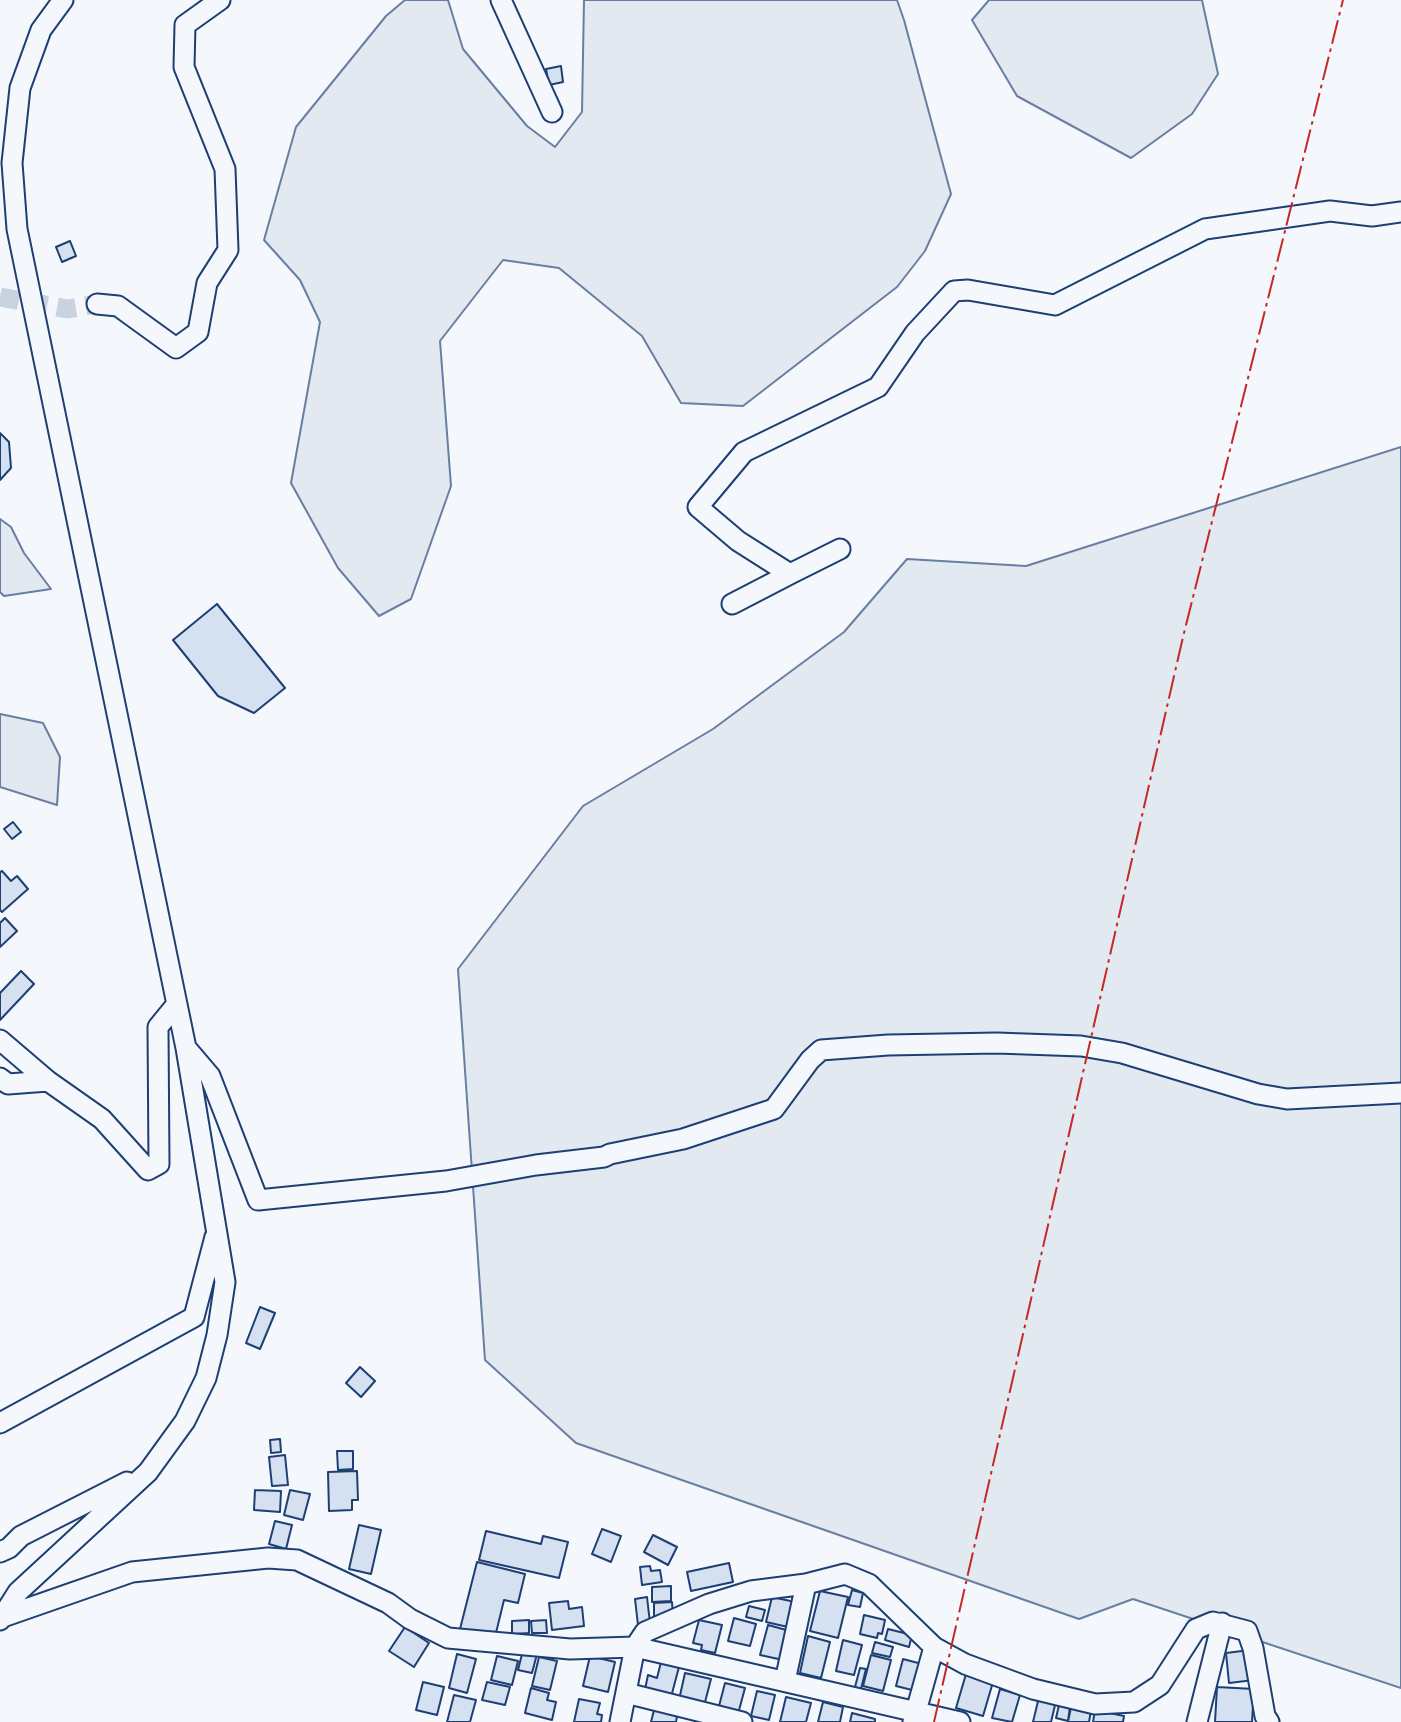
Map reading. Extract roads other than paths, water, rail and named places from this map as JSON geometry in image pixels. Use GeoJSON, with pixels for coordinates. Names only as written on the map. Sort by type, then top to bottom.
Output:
{"type":"FeatureCollection","features":[{"type":"Feature","properties":{"kind":"street"},"geometry":{"type":"LineString","coordinates":[[0,1618],[18,1592],[148,1472],[186,1421],[206,1378],[217,1335],[225,1282],[186,1048],[17,229],[12,163],[20,88],[41,30],[63,0]]}},
{"type":"Feature","properties":{"kind":"street"},"geometry":{"type":"LineString","coordinates":[[97,304],[118,306],[176,348],[198,332],[207,283],[228,250],[225,169],[184,67],[185,25],[220,0]]}},
{"type":"Feature","properties":{"kind":"street"},"geometry":{"type":"LineString","coordinates":[[501,0],[552,112]]}},
{"type":"Feature","properties":{"kind":"street"},"geometry":{"type":"LineString","coordinates":[[790,574],[738,541],[698,507],[744,452],[878,387],[915,333],[954,291],[968,290],[1055,304],[1205,229],[1330,211],[1372,216],[1401,212]]}},
{"type":"Feature","properties":{"kind":"street"},"geometry":{"type":"LineString","coordinates":[[732,604],[840,549]]}},
{"type":"Feature","properties":{"kind":"street"},"geometry":{"type":"LineString","coordinates":[[0,1040],[48,1081],[102,1119],[148,1170],[159,1164],[158,1027],[176,1005]]}},
{"type":"Feature","properties":{"kind":"street"},"geometry":{"type":"LineString","coordinates":[[186,1048],[211,1076],[258,1200],[446,1181],[604,1157],[683,1139],[774,1109],[810,1059],[821,1050],[998,1043],[1081,1046],[1122,1053],[1258,1094],[1287,1099],[1401,1093]]}},
{"type":"Feature","properties":{"kind":"street"},"geometry":{"type":"LineString","coordinates":[[0,1078],[8,1084],[48,1081]]}},
{"type":"Feature","properties":{"kind":"street"},"geometry":{"type":"LineString","coordinates":[[0,1423],[194,1317],[217,1229]]}},
{"type":"Feature","properties":{"kind":"street"},"geometry":{"type":"LineString","coordinates":[[0,1552],[9,1548],[21,1536],[148,1472]]}},
{"type":"Feature","properties":{"kind":"street"},"geometry":{"type":"LineString","coordinates":[[0,1618],[132,1572],[268,1558],[297,1560],[388,1603],[410,1619],[448,1638],[570,1648],[635,1647],[785,1681],[914,1717],[952,1721]]}},
{"type":"Feature","properties":{"kind":"street"},"geometry":{"type":"LineString","coordinates":[[620,1722],[635,1647],[645,1632],[709,1604],[751,1591],[806,1584],[845,1574],[869,1584],[934,1647],[965,1664],[1033,1689],[1095,1704],[1133,1702],[1160,1685],[1196,1629],[1213,1622],[1248,1631],[1254,1648],[1265,1716],[1269,1722]]}},
{"type":"Feature","properties":{"kind":"street"},"geometry":{"type":"LineString","coordinates":[[785,1681],[806,1584]]}},
{"type":"Feature","properties":{"kind":"street"},"geometry":{"type":"LineString","coordinates":[[1197,1722],[1222,1623]]}},
{"type":"Feature","properties":{"kind":"street"},"geometry":{"type":"LineString","coordinates":[[914,1717],[934,1647]]}},
{"type":"Feature","properties":{"kind":"street"},"geometry":{"type":"LineString","coordinates":[[626,1693],[742,1722]]}},
{"type":"Feature","properties":{"kind":"tunnel"},"geometry":{"type":"LineString","coordinates":[[0,297],[67,309],[97,304]]}}]}
